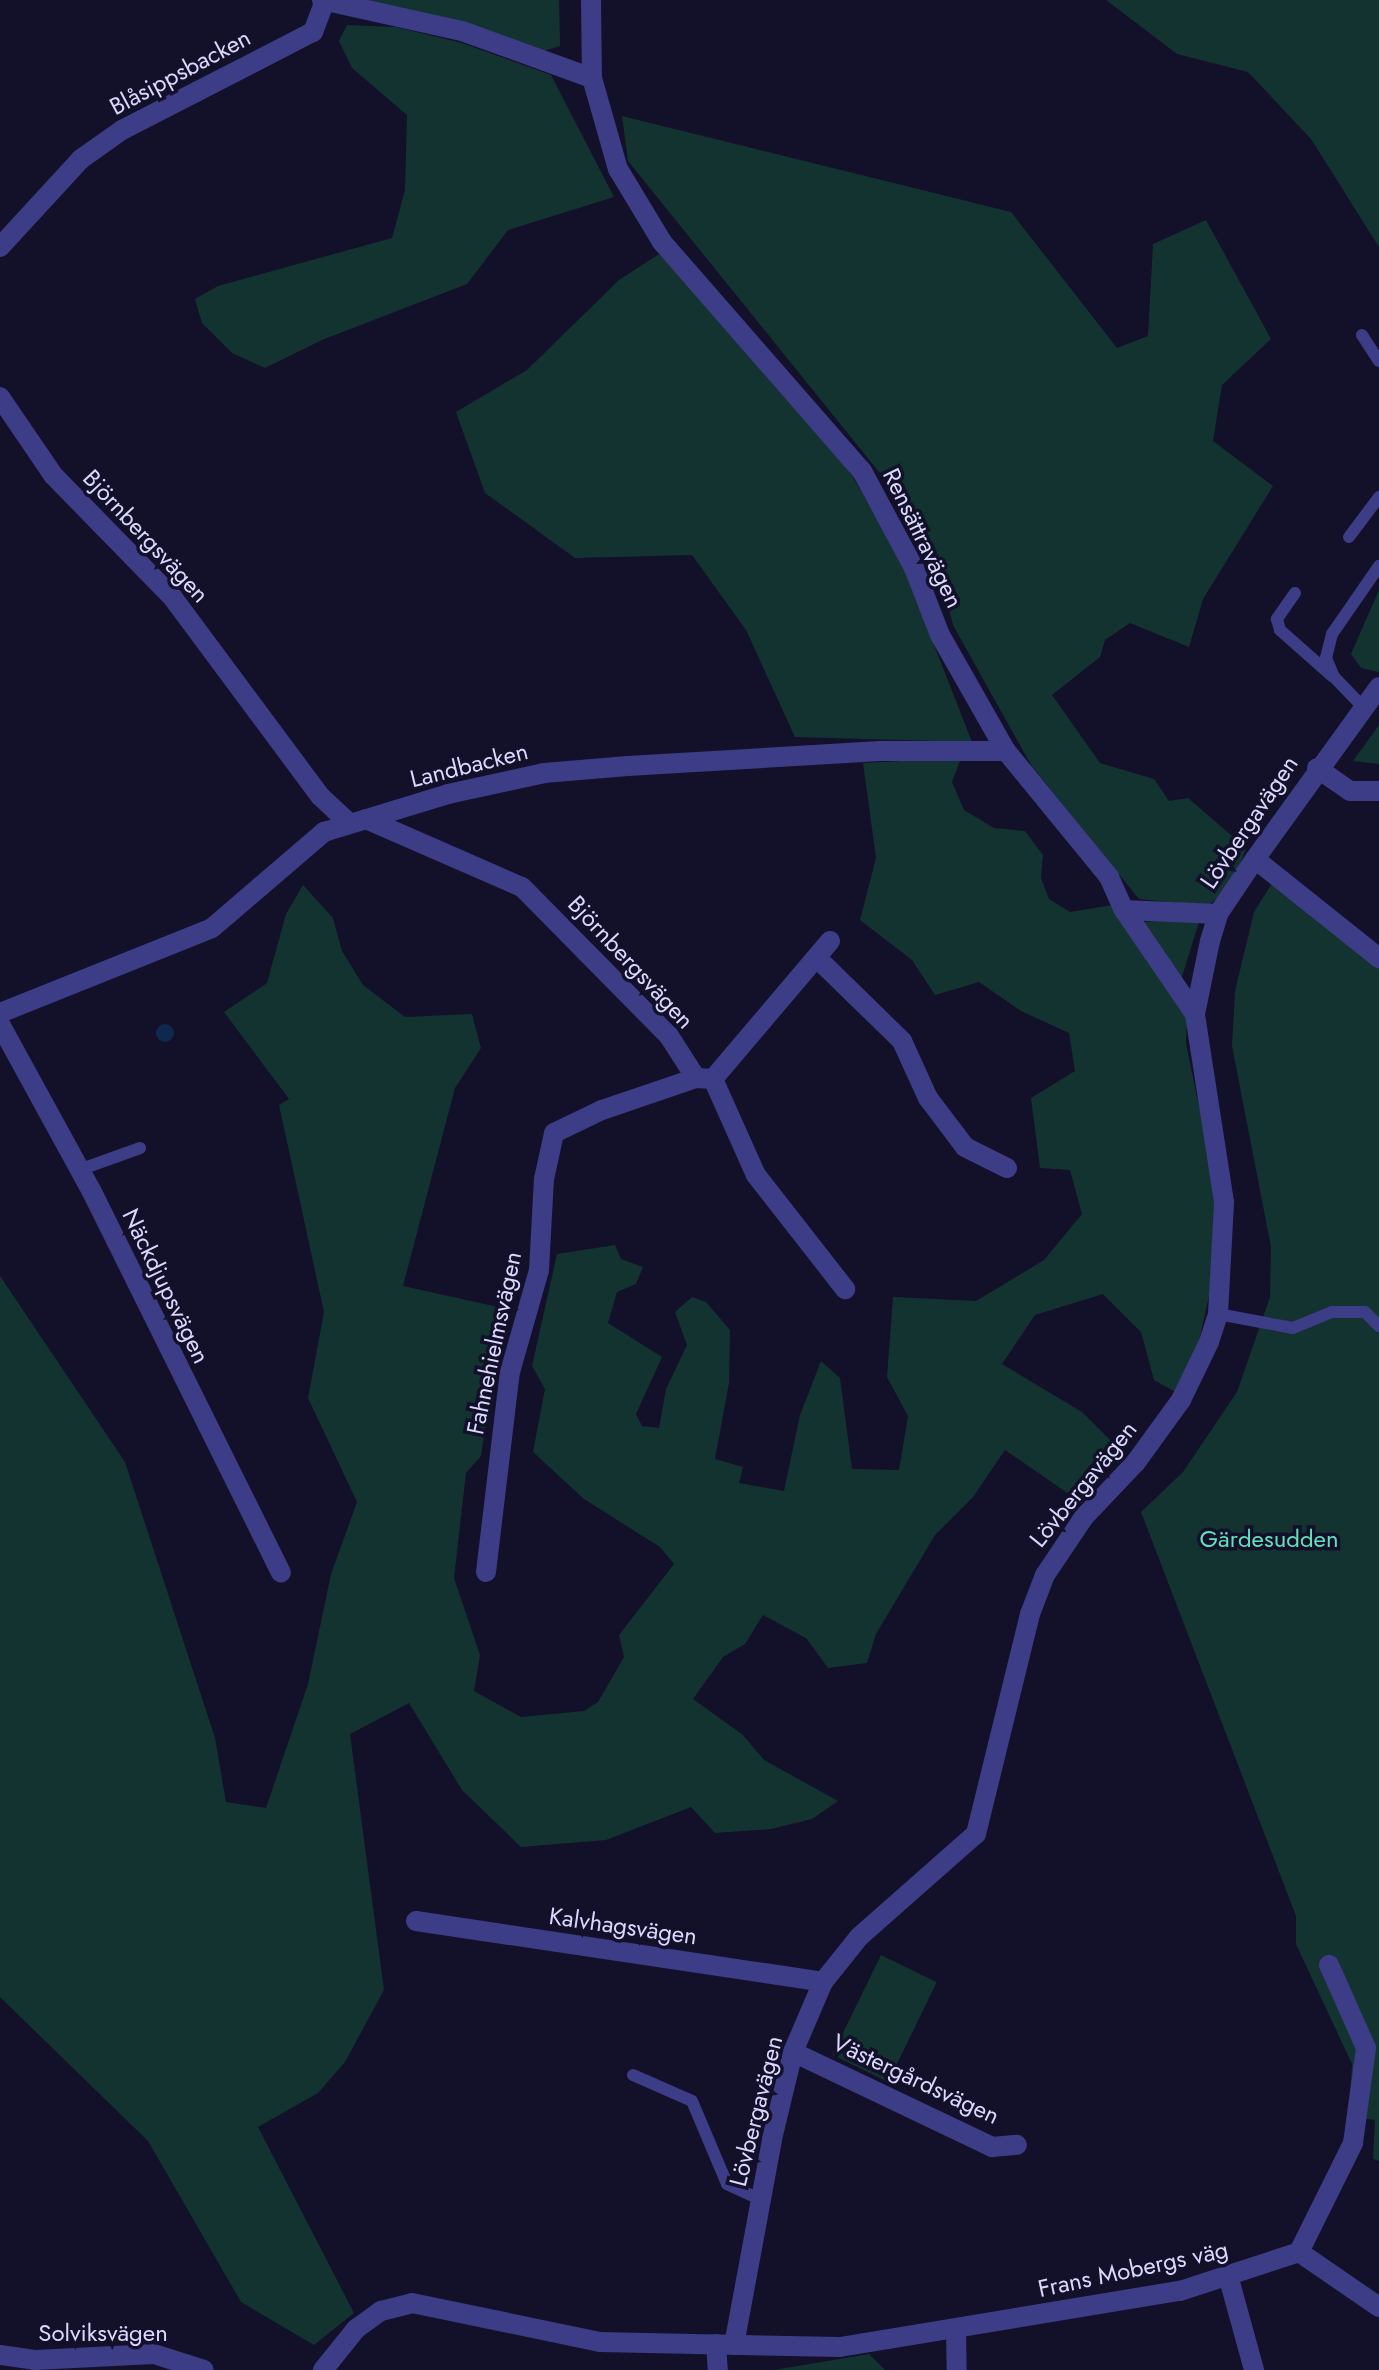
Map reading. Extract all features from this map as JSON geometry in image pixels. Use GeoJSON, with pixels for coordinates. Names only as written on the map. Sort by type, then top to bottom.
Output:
{"type":"FeatureCollection","features":[{"type":"Feature","properties":{"kind":"street"},"geometry":{"type":"LineString","coordinates":[[324,0],[462,31],[592,78]]}},
{"type":"Feature","properties":{"kind":"street","name":"Blåsippsbacken"},"geometry":{"type":"LineString","coordinates":[[0,247],[51,188],[122,130],[313,32],[324,0]]}},
{"type":"Feature","properties":{"kind":"street","name":"Rensättravägen"},"geometry":{"type":"LineString","coordinates":[[591,0],[592,78],[618,169],[662,242],[862,471],[914,568],[940,635],[1006,751],[1109,877],[1124,910],[1195,1014]]}},
{"type":"Feature","properties":{"kind":"street","name":"Björnbergsvägen"},"geometry":{"type":"LineString","coordinates":[[0,397],[53,475],[173,598],[320,796],[357,820],[522,887],[669,1036],[704,1079],[756,1175],[845,1289]]}},
{"type":"Feature","properties":{"kind":"street","name":"Lövbergavägen"},"geometry":{"type":"LineString","coordinates":[[718,2370],[761,2200],[793,2052],[823,1982],[859,1937],[976,1834],[1030,1614],[1045,1575],[1084,1517],[1136,1462],[1181,1400],[1218,1314],[1224,1202],[1195,1014],[1218,914],[1317,768],[1379,687]]}},
{"type":"Feature","properties":{"kind":"street","name":"Landbacken"},"geometry":{"type":"LineString","coordinates":[[0,1013],[212,928],[288,860],[357,820],[544,773],[881,751],[1006,751]]}},
{"type":"Feature","properties":{"kind":"street"},"geometry":{"type":"LineString","coordinates":[[1317,768],[1350,791],[1379,791]]}},
{"type":"Feature","properties":{"kind":"street"},"geometry":{"type":"LineString","coordinates":[[1255,859],[1379,958]]}},
{"type":"Feature","properties":{"kind":"street"},"geometry":{"type":"LineString","coordinates":[[1124,910],[1218,914]]}},
{"type":"Feature","properties":{"kind":"street","name":"Fahnehielmsvägen"},"geometry":{"type":"LineString","coordinates":[[486,1572],[510,1372],[539,1270],[544,1179],[554,1133],[704,1079],[830,941]]}},
{"type":"Feature","properties":{"kind":"street"},"geometry":{"type":"LineString","coordinates":[[817,958],[902,1041],[928,1098],[965,1147],[1007,1168]]}},
{"type":"Feature","properties":{"kind":"street","name":"Näckdjupsvägen"},"geometry":{"type":"LineString","coordinates":[[0,1024],[79,1170],[281,1572]]}},
{"type":"Feature","properties":{"kind":"street","name":"Kalvhagsvägen"},"geometry":{"type":"LineString","coordinates":[[416,1921],[823,1982]]}},
{"type":"Feature","properties":{"kind":"street"},"geometry":{"type":"LineString","coordinates":[[1329,1965],[1366,2048],[1353,2143],[1299,2252],[1379,2307]]}},
{"type":"Feature","properties":{"kind":"street","name":"Västergårdsvägen"},"geometry":{"type":"LineString","coordinates":[[793,2052],[992,2147],[1017,2145]]}},
{"type":"Feature","properties":{"kind":"street","name":"Frans Mobergs väg"},"geometry":{"type":"LineString","coordinates":[[725,2344],[840,2347],[956,2331],[1229,2279],[1299,2252]]}},
{"type":"Feature","properties":{"kind":"street"},"geometry":{"type":"LineString","coordinates":[[1229,2279],[1254,2370]]}},
{"type":"Feature","properties":{"kind":"street"},"geometry":{"type":"LineString","coordinates":[[323,2370],[356,2329],[381,2311],[412,2303],[600,2342],[725,2344]]}},
{"type":"Feature","properties":{"kind":"street"},"geometry":{"type":"LineString","coordinates":[[956,2331],[957,2370]]}},
{"type":"Feature","properties":{"kind":"street","name":"Solviksvägen"},"geometry":{"type":"LineString","coordinates":[[0,2355],[34,2365],[154,2354],[204,2370]]}},
{"type":"Feature","properties":{"kind":"lane"},"geometry":{"type":"LineString","coordinates":[[1362,335],[1379,361]]}},
{"type":"Feature","properties":{"kind":"lane"},"geometry":{"type":"LineString","coordinates":[[1349,537],[1379,497]]}},
{"type":"Feature","properties":{"kind":"lane"},"geometry":{"type":"LineString","coordinates":[[1334,677],[1326,658],[1332,634],[1379,566]]}},
{"type":"Feature","properties":{"kind":"lane"},"geometry":{"type":"LineString","coordinates":[[1295,593],[1277,619],[1280,630],[1363,707]]}},
{"type":"Feature","properties":{"kind":"lane"},"geometry":{"type":"LineString","coordinates":[[79,1170],[140,1148]]}},
{"type":"Feature","properties":{"kind":"lane"},"geometry":{"type":"LineString","coordinates":[[1218,1314],[1293,1328],[1332,1312],[1365,1312],[1379,1326]]}},
{"type":"Feature","properties":{"kind":"lane"},"geometry":{"type":"LineString","coordinates":[[633,2075],[692,2101],[727,2184],[761,2200]]}},
{"type":"Feature","properties":{"kind":"green space"},"geometry":{"type":"Polygon","coordinates":[[[369,0],[559,0],[560,46],[537,53],[369,0]]]}},
{"type":"Feature","properties":{"kind":"green space"},"geometry":{"type":"Polygon","coordinates":[[[1106,0],[1379,0],[1379,247],[1311,139],[1248,72],[1177,54],[1106,0]]]}},
{"type":"Feature","properties":{"kind":"green space"},"geometry":{"type":"Polygon","coordinates":[[[347,25],[396,27],[462,43],[551,75],[614,197],[508,230],[467,284],[322,340],[265,368],[232,353],[202,323],[195,299],[218,286],[392,238],[405,190],[407,115],[352,68],[339,41],[347,25]]]}},
{"type":"Feature","properties":{"kind":"green space"},"geometry":{"type":"Polygon","coordinates":[[[622,116],[1011,212],[1117,348],[1148,336],[1153,244],[1206,220],[1271,339],[1222,385],[1213,441],[1273,486],[1203,599],[1189,647],[1130,623],[1105,640],[1100,657],[1052,695],[1100,763],[1154,779],[1169,801],[1188,798],[1246,848],[1233,884],[1208,906],[1139,899],[1031,765],[953,625],[936,560],[883,477],[628,161],[622,116]]]}},
{"type":"Feature","properties":{"kind":"green space"},"geometry":{"type":"Polygon","coordinates":[[[659,254],[739,337],[852,475],[902,563],[972,742],[795,737],[746,630],[692,555],[575,558],[485,493],[456,412],[527,370],[619,280],[659,254]]]}},
{"type":"Feature","properties":{"kind":"green space"},"geometry":{"type":"Polygon","coordinates":[[[1379,590],[1379,672],[1361,668],[1351,654],[1379,590]]]}},
{"type":"Feature","properties":{"kind":"green space"},"geometry":{"type":"Polygon","coordinates":[[[1379,725],[1379,764],[1353,761],[1379,725]]]}},
{"type":"Feature","properties":{"kind":"green space"},"geometry":{"type":"Polygon","coordinates":[[[961,758],[952,782],[964,810],[994,828],[1025,831],[1043,855],[1041,878],[1049,899],[1070,912],[1112,905],[1187,1018],[1186,1044],[1218,1197],[1212,1282],[1198,1346],[1179,1394],[1154,1380],[1141,1332],[1103,1294],[1035,1315],[1002,1364],[1082,1412],[1117,1447],[1076,1499],[1005,1450],[973,1497],[935,1535],[876,1634],[867,1663],[828,1668],[806,1638],[763,1615],[745,1644],[723,1657],[693,1699],[743,1735],[764,1760],[838,1801],[812,1819],[771,1829],[715,1833],[691,1807],[606,1840],[521,1847],[462,1790],[409,1703],[350,1734],[384,1990],[345,2062],[318,2093],[258,2127],[354,2313],[314,2345],[241,2302],[148,2141],[0,1997],[0,1276],[125,1462],[215,1738],[226,1802],[266,1808],[308,1684],[331,1574],[357,1502],[308,1398],[324,1312],[279,1105],[289,1099],[224,1012],[267,983],[286,914],[303,885],[333,918],[342,951],[363,985],[405,1017],[472,1014],[481,1048],[455,1088],[403,1286],[503,1308],[481,1456],[466,1473],[454,1578],[480,1655],[474,1691],[521,1717],[584,1711],[598,1702],[624,1657],[619,1635],[674,1564],[660,1547],[584,1499],[533,1452],[545,1389],[532,1366],[557,1254],[615,1245],[621,1259],[643,1267],[636,1284],[617,1292],[608,1323],[662,1357],[636,1414],[642,1426],[659,1428],[666,1389],[687,1345],[675,1312],[692,1297],[706,1302],[730,1330],[729,1383],[715,1459],[743,1467],[739,1483],[784,1491],[800,1415],[821,1361],[840,1378],[852,1469],[899,1470],[908,1416],[887,1377],[893,1297],[976,1301],[1044,1260],[1082,1214],[1070,1170],[1040,1168],[1031,1098],[1075,1071],[1069,1033],[1021,1011],[979,982],[935,995],[912,960],[860,920],[876,858],[863,763],[961,758]]]}},
{"type":"Feature","properties":{"kind":"green space","name":"Gärdesudden"},"geometry":{"type":"Polygon","coordinates":[[[1274,880],[1379,965],[1379,2161],[1373,2159],[1375,2120],[1349,2117],[1352,2064],[1296,1944],[1296,1916],[1141,1512],[1183,1472],[1237,1392],[1270,1297],[1271,1247],[1232,1046],[1235,991],[1254,912],[1274,880]]]}},
{"type":"Feature","properties":{"kind":"green space"},"geometry":{"type":"Polygon","coordinates":[[[1141,922],[1199,922],[1180,983],[1141,922]]]}},
{"type":"Feature","properties":{"kind":"green space"},"geometry":{"type":"Polygon","coordinates":[[[881,1955],[937,1982],[888,2082],[832,2055],[881,1955]]]}},
{"type":"Feature","properties":{"kind":"green space"},"geometry":{"type":"Polygon","coordinates":[[[869,2354],[885,2370],[774,2370],[869,2354]]]}},
{"type":"Feature","properties":{"kind":"water"},"geometry":{"type":"Polygon","coordinates":[[[161,1024],[169,1024],[174,1033],[172,1040],[161,1042],[156,1037],[156,1029],[161,1024]]]}}]}
